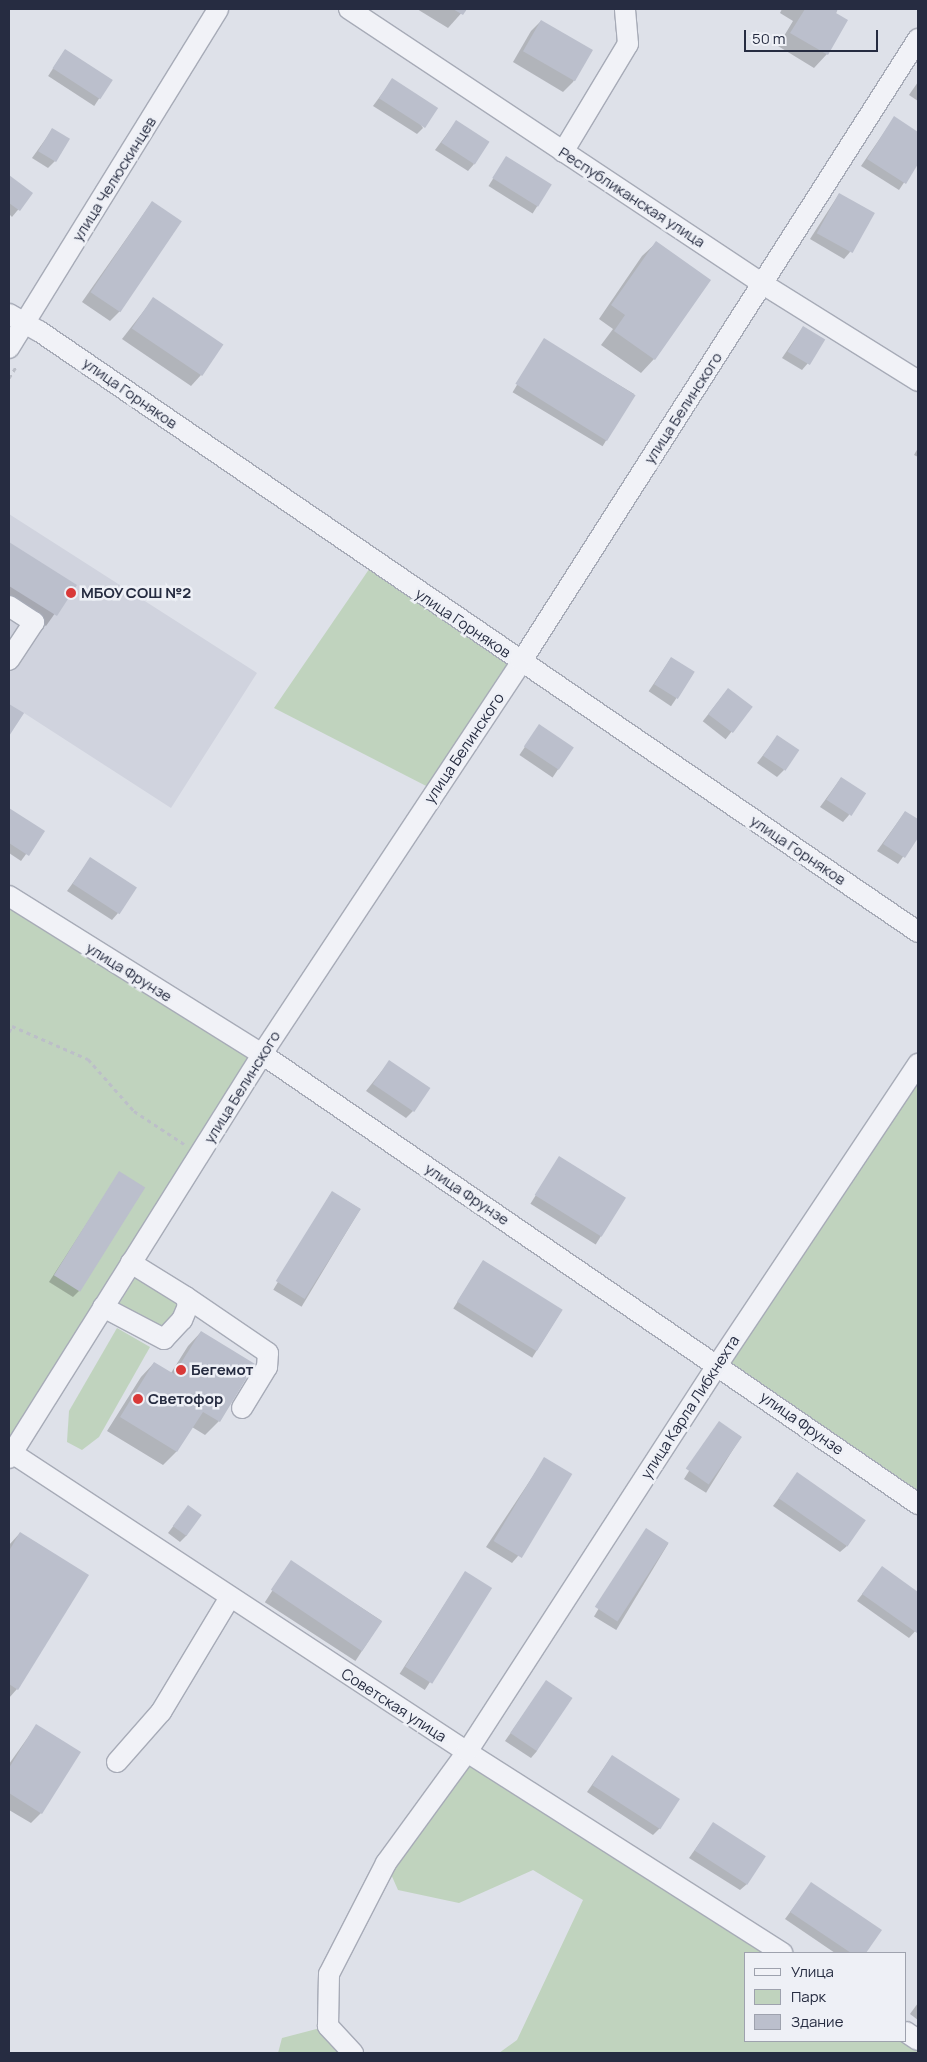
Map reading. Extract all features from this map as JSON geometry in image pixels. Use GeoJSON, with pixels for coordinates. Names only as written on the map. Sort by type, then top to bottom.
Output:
{"type":"FeatureCollection","features":[{"type":"Feature","properties":{"kind":"street","name":"улица Челюскинцев"},"geometry":{"type":"LineString","coordinates":[[9,348],[17,319],[218,9]]}},
{"type":"Feature","properties":{"kind":"street","name":"Республиканская улица"},"geometry":{"type":"LineString","coordinates":[[349,9],[763,284],[918,382]]}},
{"type":"Feature","properties":{"kind":"street"},"geometry":{"type":"LineString","coordinates":[[563,152],[628,44],[625,9]]}},
{"type":"Feature","properties":{"kind":"street","name":"улица Белинского"},"geometry":{"type":"LineString","coordinates":[[10,1454],[262,1054],[521,662],[918,39]]}},
{"type":"Feature","properties":{"kind":"street","name":"улица Горняков"},"geometry":{"type":"LineString","coordinates":[[17,319],[39,331],[918,932]]}},
{"type":"Feature","properties":{"kind":"street"},"geometry":{"type":"LineString","coordinates":[[9,606],[34,622],[9,660]]}},
{"type":"Feature","properties":{"kind":"street","name":"улица Фрунзе"},"geometry":{"type":"LineString","coordinates":[[9,896],[262,1054],[718,1364],[918,1504]]}},
{"type":"Feature","properties":{"kind":"street","name":"улица Карла Либкнехта"},"geometry":{"type":"LineString","coordinates":[[352,2053],[328,2026],[329,1974],[386,1863],[467,1752],[718,1364],[918,1064]]}},
{"type":"Feature","properties":{"kind":"street"},"geometry":{"type":"LineString","coordinates":[[131,1263],[186,1297],[268,1353],[267,1367],[242,1408]]}},
{"type":"Feature","properties":{"kind":"street"},"geometry":{"type":"LineString","coordinates":[[103,1307],[164,1338],[182,1320],[188,1306],[186,1297]]}},
{"type":"Feature","properties":{"kind":"street","name":"Советская улица"},"geometry":{"type":"LineString","coordinates":[[10,1454],[467,1752],[780,1952]]}},
{"type":"Feature","properties":{"kind":"street"},"geometry":{"type":"LineString","coordinates":[[117,1762],[161,1712],[230,1597]]}},
{"type":"Feature","properties":{"kind":"street"},"geometry":{"type":"LineString","coordinates":[[907,2033],[918,2040]]}},
{"type":"Feature","properties":{"kind":"path"},"geometry":{"type":"LineString","coordinates":[[9,1032],[12,1026],[88,1059],[134,1112],[200,1154]]}},
{"type":"Feature","properties":{"kind":"shaded area","name":"МБОУ СОШ №2"},"geometry":{"type":"Polygon","coordinates":[[[9,514],[257,673],[171,808],[24,713],[9,736],[9,514]]]}},
{"type":"Feature","properties":{"kind":"green space"},"geometry":{"type":"Polygon","coordinates":[[[374,562],[521,662],[436,791],[274,708],[374,562]]]}},
{"type":"Feature","properties":{"kind":"green space"},"geometry":{"type":"Polygon","coordinates":[[[9,896],[262,1054],[9,1451],[9,896]]]}},
{"type":"Feature","properties":{"kind":"green space"},"geometry":{"type":"Polygon","coordinates":[[[918,1064],[918,1504],[718,1364],[918,1064]]]}},
{"type":"Feature","properties":{"kind":"green space"},"geometry":{"type":"Polygon","coordinates":[[[137,1275],[176,1300],[178,1308],[172,1323],[164,1327],[117,1307],[137,1275]]]}},
{"type":"Feature","properties":{"kind":"green space"},"geometry":{"type":"Polygon","coordinates":[[[117,1328],[150,1347],[99,1437],[82,1450],[67,1442],[69,1411],[117,1328]]]}},
{"type":"Feature","properties":{"kind":"green space"},"geometry":{"type":"Polygon","coordinates":[[[467,1752],[780,1952],[744,1952],[744,2042],[907,2042],[907,2040],[918,2040],[918,2053],[499,2053],[517,2040],[583,1900],[533,1870],[459,1903],[398,1890],[386,1863],[467,1752]]]}},
{"type":"Feature","properties":{"kind":"green space"},"geometry":{"type":"Polygon","coordinates":[[[328,2026],[353,2053],[278,2053],[282,2038],[328,2026]]]}},
{"type":"Feature","properties":{"kind":"building"},"geometry":{"type":"Polygon","coordinates":[[[453,9],[467,9],[463,15],[453,9]]]}},
{"type":"Feature","properties":{"kind":"building"},"geometry":{"type":"Polygon","coordinates":[[[805,9],[838,9],[836,13],[848,20],[828,55],[790,33],[805,9]]]}},
{"type":"Feature","properties":{"kind":"building"},"geometry":{"type":"Polygon","coordinates":[[[541,20],[593,50],[575,81],[523,51],[541,20]]]}},
{"type":"Feature","properties":{"kind":"building"},"geometry":{"type":"Polygon","coordinates":[[[65,49],[113,80],[100,99],[52,68],[65,49]]]}},
{"type":"Feature","properties":{"kind":"building"},"geometry":{"type":"Polygon","coordinates":[[[392,78],[438,108],[425,128],[379,98],[392,78]]]}},
{"type":"Feature","properties":{"kind":"building"},"geometry":{"type":"Polygon","coordinates":[[[894,116],[918,132],[918,164],[906,184],[867,159],[894,116]]]}},
{"type":"Feature","properties":{"kind":"building"},"geometry":{"type":"Polygon","coordinates":[[[456,120],[490,142],[475,164],[441,143],[456,120]]]}},
{"type":"Feature","properties":{"kind":"building"},"geometry":{"type":"Polygon","coordinates":[[[52,128],[70,139],[56,162],[38,151],[52,128]]]}},
{"type":"Feature","properties":{"kind":"building"},"geometry":{"type":"Polygon","coordinates":[[[506,156],[552,185],[538,207],[492,178],[506,156]]]}},
{"type":"Feature","properties":{"kind":"building"},"geometry":{"type":"Polygon","coordinates":[[[9,175],[33,193],[20,211],[9,203],[9,175]]]}},
{"type":"Feature","properties":{"kind":"building"},"geometry":{"type":"Polygon","coordinates":[[[839,193],[875,213],[853,253],[817,233],[839,193]]]}},
{"type":"Feature","properties":{"kind":"building"},"geometry":{"type":"Polygon","coordinates":[[[152,201],[182,221],[120,312],[90,292],[152,201]]]}},
{"type":"Feature","properties":{"kind":"building"},"geometry":{"type":"Polygon","coordinates":[[[656,241],[711,280],[655,360],[614,331],[625,315],[611,305],[656,241]]]}},
{"type":"Feature","properties":{"kind":"building"},"geometry":{"type":"Polygon","coordinates":[[[153,297],[223,345],[202,376],[132,329],[153,297]]]}},
{"type":"Feature","properties":{"kind":"building"},"geometry":{"type":"Polygon","coordinates":[[[803,326],[825,339],[810,365],[788,352],[803,326]]]}},
{"type":"Feature","properties":{"kind":"building"},"geometry":{"type":"Polygon","coordinates":[[[544,338],[636,395],[607,441],[515,384],[544,338]]]}},
{"type":"Feature","properties":{"kind":"building"},"geometry":{"type":"Polygon","coordinates":[[[9,542],[77,585],[57,616],[9,586],[9,542]]]}},
{"type":"Feature","properties":{"kind":"building"},"geometry":{"type":"Polygon","coordinates":[[[671,657],[695,672],[678,699],[654,684],[671,657]]]}},
{"type":"Feature","properties":{"kind":"building"},"geometry":{"type":"Polygon","coordinates":[[[728,688],[753,707],[733,733],[708,714],[728,688]]]}},
{"type":"Feature","properties":{"kind":"building"},"geometry":{"type":"Polygon","coordinates":[[[9,704],[24,713],[9,736],[9,704]]]}},
{"type":"Feature","properties":{"kind":"building"},"geometry":{"type":"Polygon","coordinates":[[[539,724],[574,747],[559,770],[524,746],[539,724]]]}},
{"type":"Feature","properties":{"kind":"building"},"geometry":{"type":"Polygon","coordinates":[[[777,735],[799,750],[785,771],[763,756],[777,735]]]}},
{"type":"Feature","properties":{"kind":"building"},"geometry":{"type":"Polygon","coordinates":[[[841,777],[866,793],[851,816],[826,800],[841,777]]]}},
{"type":"Feature","properties":{"kind":"building"},"geometry":{"type":"Polygon","coordinates":[[[9,808],[45,831],[29,856],[9,843],[9,808]]]}},
{"type":"Feature","properties":{"kind":"building"},"geometry":{"type":"Polygon","coordinates":[[[905,811],[918,819],[918,838],[905,858],[883,844],[905,811]]]}},
{"type":"Feature","properties":{"kind":"building"},"geometry":{"type":"Polygon","coordinates":[[[90,857],[137,887],[120,914],[73,884],[90,857]]]}},
{"type":"Feature","properties":{"kind":"building"},"geometry":{"type":"Polygon","coordinates":[[[389,1060],[430,1088],[414,1112],[373,1084],[389,1060]]]}},
{"type":"Feature","properties":{"kind":"building"},"geometry":{"type":"Polygon","coordinates":[[[559,1156],[626,1198],[602,1237],[535,1195],[559,1156]]]}},
{"type":"Feature","properties":{"kind":"building"},"geometry":{"type":"Polygon","coordinates":[[[119,1171],[145,1187],[80,1292],[54,1275],[119,1171]]]}},
{"type":"Feature","properties":{"kind":"building"},"geometry":{"type":"Polygon","coordinates":[[[332,1191],[361,1209],[305,1299],[276,1281],[332,1191]]]}},
{"type":"Feature","properties":{"kind":"building"},"geometry":{"type":"Polygon","coordinates":[[[483,1260],[563,1310],[537,1351],[457,1302],[483,1260]]]}},
{"type":"Feature","properties":{"kind":"building"},"geometry":{"type":"Polygon","coordinates":[[[201,1331],[255,1364],[220,1422],[203,1412],[177,1452],[120,1417],[154,1362],[174,1374],[201,1331]]]}},
{"type":"Feature","properties":{"kind":"building"},"geometry":{"type":"Polygon","coordinates":[[[719,1421],[742,1437],[709,1485],[686,1469],[719,1421]]]}},
{"type":"Feature","properties":{"kind":"building"},"geometry":{"type":"Polygon","coordinates":[[[544,1457],[572,1474],[522,1558],[494,1541],[544,1457]]]}},
{"type":"Feature","properties":{"kind":"building"},"geometry":{"type":"Polygon","coordinates":[[[797,1472],[866,1520],[847,1546],[779,1498],[797,1472]]]}},
{"type":"Feature","properties":{"kind":"building"},"geometry":{"type":"Polygon","coordinates":[[[188,1505],[202,1515],[186,1536],[173,1526],[188,1505]]]}},
{"type":"Feature","properties":{"kind":"building"},"geometry":{"type":"Polygon","coordinates":[[[646,1528],[669,1543],[617,1622],[595,1607],[646,1528]]]}},
{"type":"Feature","properties":{"kind":"building"},"geometry":{"type":"Polygon","coordinates":[[[20,1532],[89,1575],[18,1690],[9,1684],[9,1551],[20,1532]]]}},
{"type":"Feature","properties":{"kind":"building"},"geometry":{"type":"Polygon","coordinates":[[[291,1560],[382,1622],[362,1651],[271,1590],[291,1560]]]}},
{"type":"Feature","properties":{"kind":"building"},"geometry":{"type":"Polygon","coordinates":[[[882,1566],[918,1592],[917,1633],[862,1594],[882,1566]]]}},
{"type":"Feature","properties":{"kind":"building"},"geometry":{"type":"Polygon","coordinates":[[[465,1571],[492,1588],[432,1684],[405,1667],[465,1571]]]}},
{"type":"Feature","properties":{"kind":"building"},"geometry":{"type":"Polygon","coordinates":[[[546,1680],[573,1698],[537,1751],[510,1733],[546,1680]]]}},
{"type":"Feature","properties":{"kind":"building"},"geometry":{"type":"Polygon","coordinates":[[[36,1724],[81,1752],[42,1814],[9,1793],[9,1768],[36,1724]]]}},
{"type":"Feature","properties":{"kind":"building"},"geometry":{"type":"Polygon","coordinates":[[[612,1755],[680,1799],[660,1829],[592,1785],[612,1755]]]}},
{"type":"Feature","properties":{"kind":"building"},"geometry":{"type":"Polygon","coordinates":[[[713,1822],[766,1856],[747,1885],[694,1851],[713,1822]]]}},
{"type":"Feature","properties":{"kind":"building"},"geometry":{"type":"Polygon","coordinates":[[[811,1882],[882,1930],[867,1952],[850,1952],[790,1912],[811,1882]]]}},
{"type":"Feature","properties":{"kind":"place","name":"МБОУ СОШ №2"},"geometry":{"type":"Point","coordinates":[71,593]}},
{"type":"Feature","properties":{"kind":"place","name":"Бегемот"},"geometry":{"type":"Point","coordinates":[181,1370]}},
{"type":"Feature","properties":{"kind":"place","name":"Светофор"},"geometry":{"type":"Point","coordinates":[138,1399]}}]}
